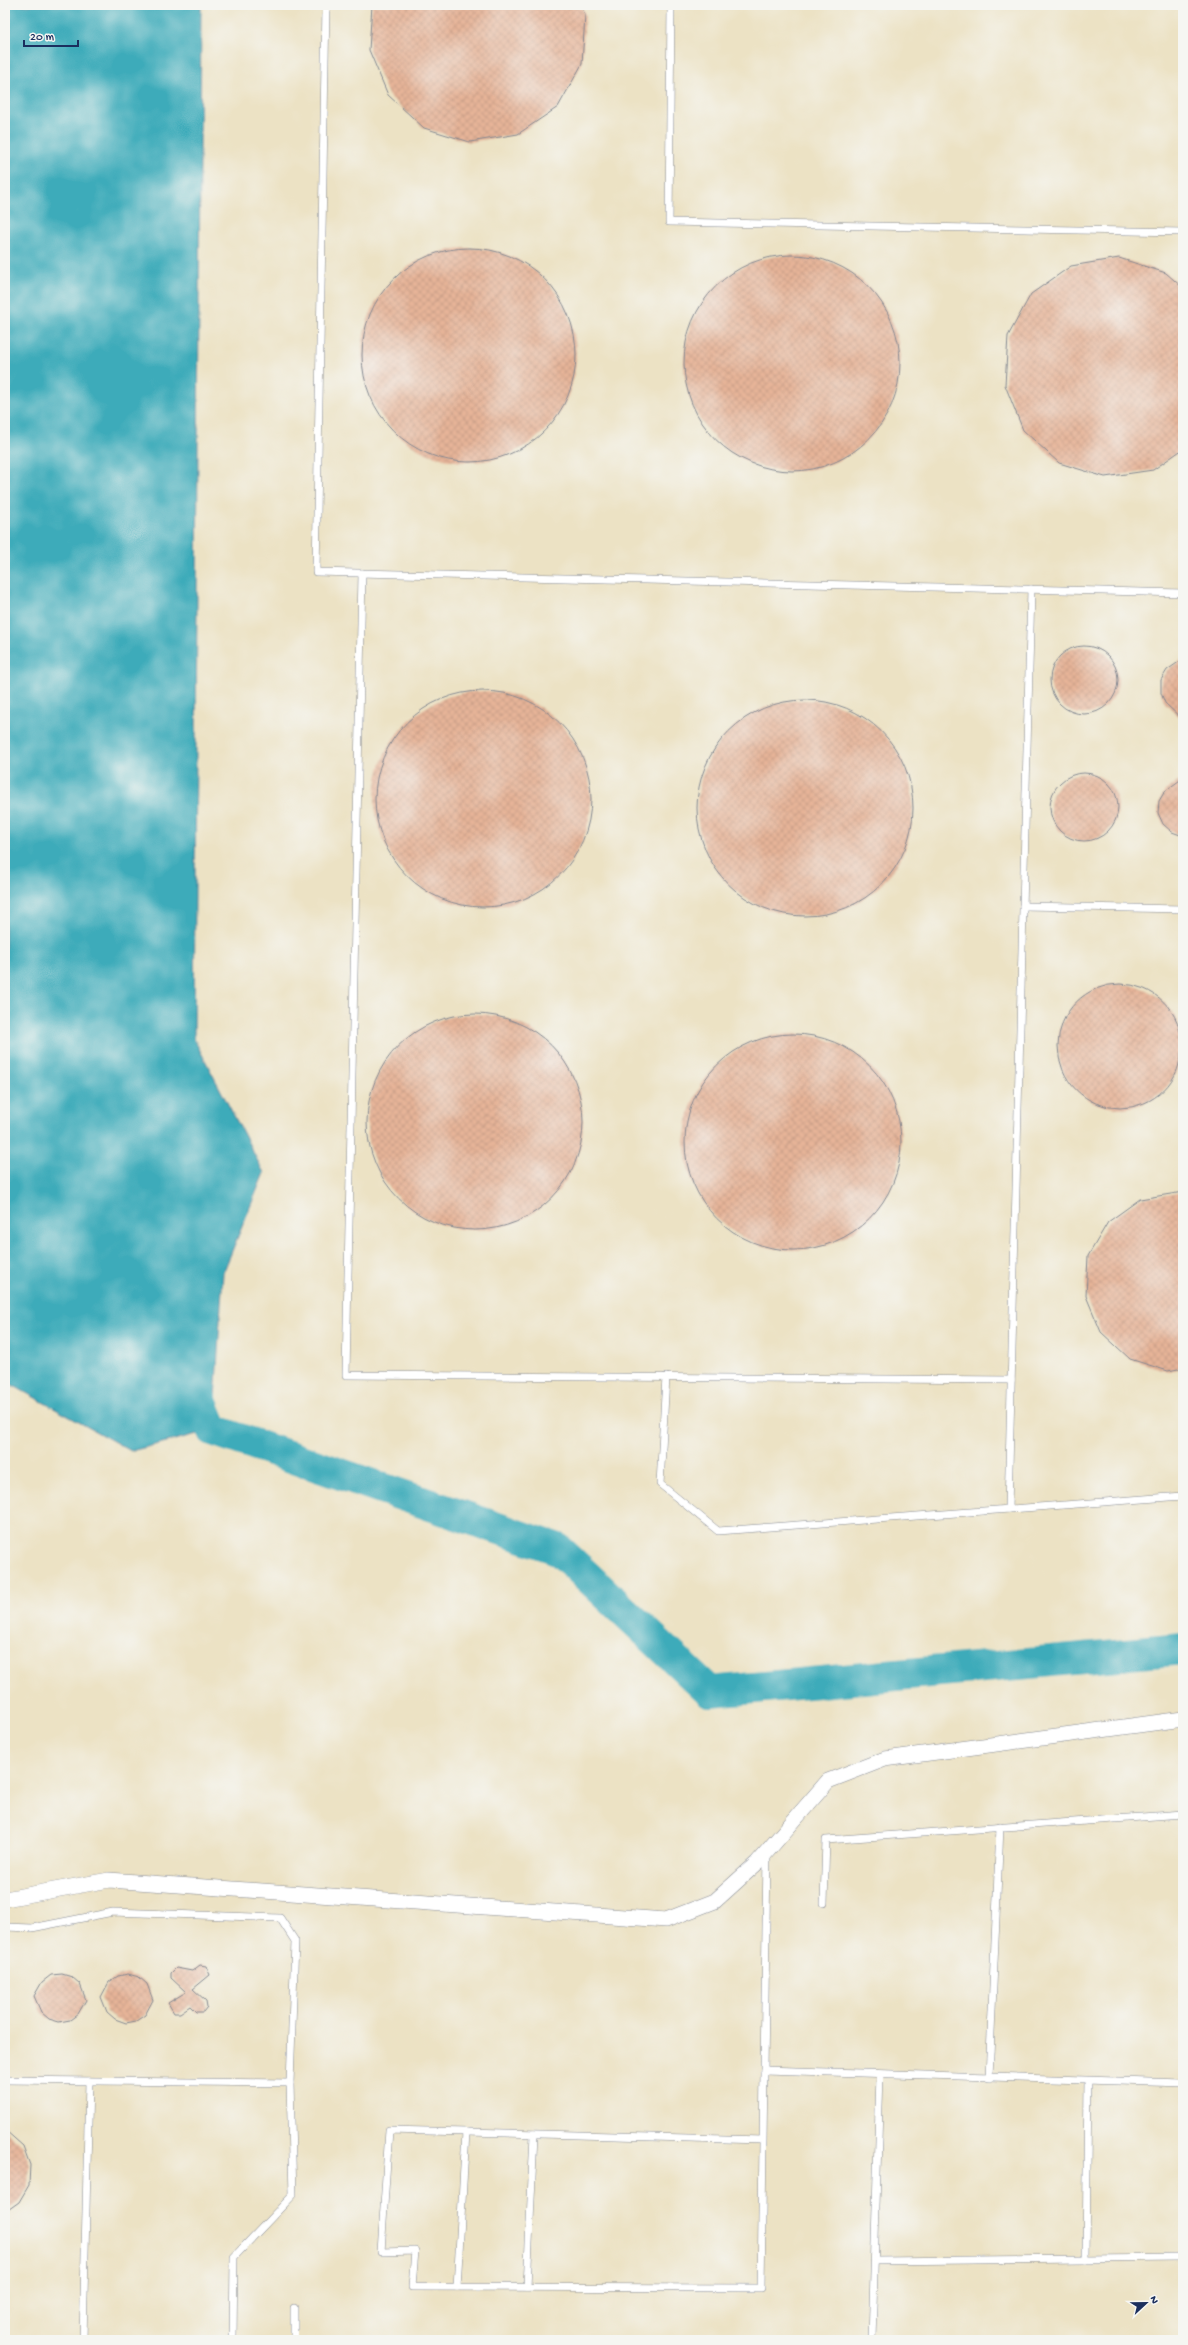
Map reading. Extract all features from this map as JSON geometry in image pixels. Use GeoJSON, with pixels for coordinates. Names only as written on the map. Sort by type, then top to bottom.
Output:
{"type":"FeatureCollection","features":[{"type":"Feature","properties":{"kind":"street"},"geometry":{"type":"LineString","coordinates":[[5,1899],[109,1880],[666,1920],[715,1901],[767,1852],[828,1781],[885,1759],[1183,1719]]}},
{"type":"Feature","properties":{"kind":"lane"},"geometry":{"type":"LineString","coordinates":[[326,5],[316,572],[1183,593]]}},
{"type":"Feature","properties":{"kind":"lane"},"geometry":{"type":"LineString","coordinates":[[670,5],[669,222],[1183,232]]}},
{"type":"Feature","properties":{"kind":"lane"},"geometry":{"type":"LineString","coordinates":[[362,573],[346,1375],[1011,1380]]}},
{"type":"Feature","properties":{"kind":"lane"},"geometry":{"type":"LineString","coordinates":[[1008,1510],[1031,589]]}},
{"type":"Feature","properties":{"kind":"lane"},"geometry":{"type":"LineString","coordinates":[[1023,906],[1183,909]]}},
{"type":"Feature","properties":{"kind":"lane"},"geometry":{"type":"LineString","coordinates":[[666,1377],[660,1484],[718,1531],[1183,1496]]}},
{"type":"Feature","properties":{"kind":"lane"},"geometry":{"type":"LineString","coordinates":[[824,1903],[826,1840],[1183,1814]]}},
{"type":"Feature","properties":{"kind":"lane"},"geometry":{"type":"LineString","coordinates":[[990,2078],[1000,1827]]}},
{"type":"Feature","properties":{"kind":"lane"},"geometry":{"type":"LineString","coordinates":[[763,2140],[389,2130],[381,2252],[414,2252],[412,2287],[761,2288],[767,1852]]}},
{"type":"Feature","properties":{"kind":"lane"},"geometry":{"type":"LineString","coordinates":[[5,1927],[32,1928],[113,1912],[280,1918],[295,1941],[290,2083],[293,2195],[234,2257],[233,2340]]}},
{"type":"Feature","properties":{"kind":"lane"},"geometry":{"type":"LineString","coordinates":[[764,2070],[1183,2083]]}},
{"type":"Feature","properties":{"kind":"lane"},"geometry":{"type":"LineString","coordinates":[[872,2340],[880,2074]]}},
{"type":"Feature","properties":{"kind":"lane"},"geometry":{"type":"LineString","coordinates":[[5,2080],[290,2083]]}},
{"type":"Feature","properties":{"kind":"lane"},"geometry":{"type":"LineString","coordinates":[[83,2340],[89,2081]]}},
{"type":"Feature","properties":{"kind":"lane"},"geometry":{"type":"LineString","coordinates":[[1086,2259],[1088,2081]]}},
{"type":"Feature","properties":{"kind":"lane"},"geometry":{"type":"LineString","coordinates":[[457,2287],[466,2132]]}},
{"type":"Feature","properties":{"kind":"lane"},"geometry":{"type":"LineString","coordinates":[[527,2287],[534,2134]]}},
{"type":"Feature","properties":{"kind":"lane"},"geometry":{"type":"LineString","coordinates":[[875,2261],[1183,2258]]}},
{"type":"Feature","properties":{"kind":"lane"},"geometry":{"type":"LineString","coordinates":[[294,2308],[294,2340]]}},
{"type":"Feature","properties":{"kind":"water"},"geometry":{"type":"Polygon","coordinates":[[[5,5],[201,5],[194,1039],[264,1173],[223,1273],[213,1430],[131,1451],[5,1381],[5,5]]]}},
{"type":"Feature","properties":{"kind":"building"},"geometry":{"type":"Polygon","coordinates":[[[372,5],[581,5],[585,15],[582,64],[558,107],[518,134],[470,142],[424,128],[388,95],[369,50],[372,5]]]}},
{"type":"Feature","properties":{"kind":"building"},"geometry":{"type":"Polygon","coordinates":[[[458,248],[480,248],[500,252],[520,260],[545,279],[564,304],[572,324],[576,344],[576,366],[572,386],[564,406],[545,431],[520,450],[500,458],[480,462],[458,462],[438,458],[418,450],[401,438],[386,423],[374,406],[366,386],[362,366],[362,344],[366,324],[374,304],[386,287],[401,272],[418,260],[438,252],[458,248]]]}},
{"type":"Feature","properties":{"kind":"building"},"geometry":{"type":"Polygon","coordinates":[[[792,255],[823,260],[843,268],[868,287],[887,312],[895,332],[900,363],[895,394],[887,414],[868,439],[843,458],[823,466],[792,471],[761,466],[741,458],[716,439],[697,414],[689,394],[684,363],[689,332],[697,312],[716,287],[741,268],[761,260],[792,255]]]}},
{"type":"Feature","properties":{"kind":"building"},"geometry":{"type":"Polygon","coordinates":[[[1119,258],[1166,273],[1183,288],[1183,449],[1153,470],[1105,477],[1059,463],[1023,430],[1005,385],[1008,336],[1031,294],[1071,266],[1119,258]]]}},
{"type":"Feature","properties":{"kind":"building"},"geometry":{"type":"Polygon","coordinates":[[[1077,646],[1091,646],[1103,651],[1113,661],[1118,673],[1118,687],[1113,699],[1103,709],[1091,714],[1077,714],[1065,709],[1055,699],[1050,687],[1050,673],[1055,661],[1065,651],[1077,646]]]}},
{"type":"Feature","properties":{"kind":"building"},"geometry":{"type":"Polygon","coordinates":[[[1183,659],[1183,720],[1165,703],[1161,693],[1161,680],[1167,670],[1183,659]]]}},
{"type":"Feature","properties":{"kind":"building"},"geometry":{"type":"Polygon","coordinates":[[[483,691],[514,696],[534,704],[559,723],[578,748],[586,768],[591,799],[586,830],[578,850],[559,875],[534,894],[514,902],[483,907],[452,902],[432,894],[407,875],[388,850],[380,830],[375,799],[380,768],[388,748],[407,723],[432,704],[452,696],[483,691]]]}},
{"type":"Feature","properties":{"kind":"building"},"geometry":{"type":"Polygon","coordinates":[[[805,700],[836,705],[856,713],[881,732],[900,757],[908,777],[913,808],[908,839],[900,859],[881,884],[856,903],[836,911],[805,916],[774,911],[754,903],[729,884],[710,859],[702,839],[697,808],[702,777],[710,757],[729,732],[754,713],[774,705],[805,700]]]}},
{"type":"Feature","properties":{"kind":"building"},"geometry":{"type":"Polygon","coordinates":[[[1077,773],[1091,773],[1103,778],[1113,788],[1118,800],[1118,814],[1113,826],[1103,836],[1091,841],[1077,841],[1065,836],[1055,826],[1050,814],[1050,800],[1055,788],[1065,778],[1077,773]]]}},
{"type":"Feature","properties":{"kind":"building"},"geometry":{"type":"Polygon","coordinates":[[[1183,778],[1183,836],[1172,832],[1163,824],[1158,813],[1159,801],[1165,791],[1183,778]]]}},
{"type":"Feature","properties":{"kind":"building"},"geometry":{"type":"Polygon","coordinates":[[[1120,984],[1132,985],[1144,989],[1154,994],[1164,1002],[1172,1012],[1177,1022],[1181,1034],[1181,1058],[1177,1070],[1172,1080],[1164,1090],[1154,1098],[1144,1103],[1132,1107],[1120,1108],[1108,1107],[1096,1103],[1086,1098],[1076,1090],[1068,1080],[1063,1070],[1059,1058],[1058,1046],[1059,1034],[1063,1022],[1068,1012],[1076,1002],[1086,994],[1096,989],[1108,985],[1120,984]]]}},
{"type":"Feature","properties":{"kind":"building"},"geometry":{"type":"Polygon","coordinates":[[[475,1014],[496,1016],[526,1027],[551,1046],[570,1071],[581,1101],[583,1122],[581,1143],[570,1173],[551,1198],[526,1217],[496,1228],[475,1230],[454,1228],[424,1217],[399,1198],[380,1173],[369,1143],[367,1122],[369,1101],[380,1071],[399,1046],[424,1027],[454,1016],[475,1014]]]}},
{"type":"Feature","properties":{"kind":"building"},"geometry":{"type":"Polygon","coordinates":[[[793,1034],[824,1039],[844,1047],[869,1066],[888,1091],[896,1111],[901,1142],[896,1173],[888,1193],[869,1218],[844,1237],[824,1245],[793,1250],[762,1245],[742,1237],[717,1218],[698,1193],[690,1173],[685,1142],[690,1111],[698,1091],[717,1066],[742,1047],[762,1039],[793,1034]]]}},
{"type":"Feature","properties":{"kind":"building"},"geometry":{"type":"Polygon","coordinates":[[[1183,1192],[1183,1368],[1168,1371],[1130,1359],[1101,1332],[1086,1296],[1088,1256],[1108,1222],[1140,1199],[1183,1192]]]}},
{"type":"Feature","properties":{"kind":"building"},"geometry":{"type":"Polygon","coordinates":[[[200,1965],[206,1966],[210,1975],[193,1989],[206,2001],[207,2007],[203,2012],[196,2012],[190,2006],[180,2013],[174,2013],[168,2003],[186,1992],[171,1978],[171,1973],[176,1968],[192,1971],[200,1965]]]}},
{"type":"Feature","properties":{"kind":"building"},"geometry":{"type":"Polygon","coordinates":[[[62,1974],[72,1977],[80,1984],[86,2000],[78,2014],[70,2020],[59,2022],[49,2019],[41,2012],[34,1996],[42,1982],[51,1975],[62,1974]]]}},
{"type":"Feature","properties":{"kind":"building"},"geometry":{"type":"Polygon","coordinates":[[[128,1974],[139,1977],[147,1984],[153,2000],[145,2015],[136,2021],[126,2023],[115,2019],[107,2012],[101,1997],[109,1982],[118,1976],[128,1974]]]}},
{"type":"Feature","properties":{"kind":"building"},"geometry":{"type":"Polygon","coordinates":[[[5,2130],[23,2146],[30,2165],[29,2185],[19,2202],[5,2212],[5,2130]]]}},
{"type":"Feature","properties":{"kind":"waterway"},"geometry":{"type":"LineString","coordinates":[[196,1389],[213,1430],[558,1549],[710,1692],[1183,1649]]}}]}
